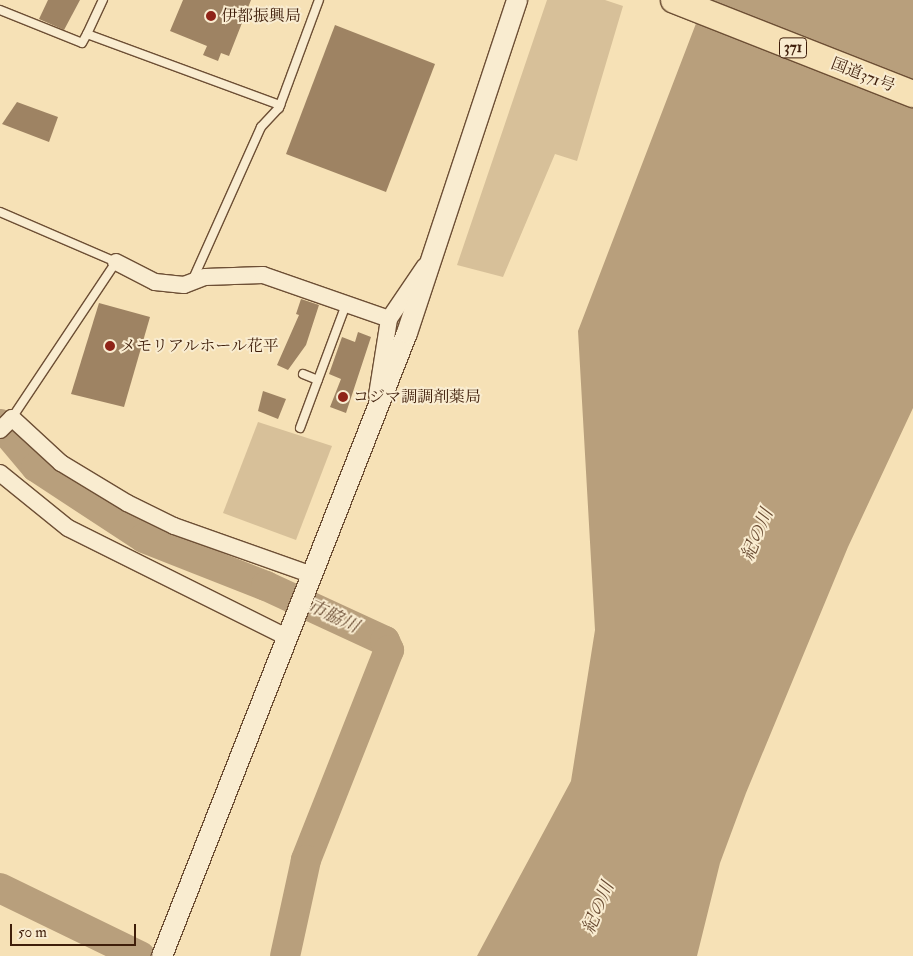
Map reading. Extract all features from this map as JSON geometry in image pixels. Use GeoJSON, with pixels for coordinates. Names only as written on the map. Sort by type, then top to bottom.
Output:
{"type":"FeatureCollection","features":[{"type":"Feature","properties":{"kind":"highway","name":"国道371号"},"geometry":{"type":"LineString","coordinates":[[674,0],[913,94]]}},
{"type":"Feature","properties":{"kind":"street"},"geometry":{"type":"LineString","coordinates":[[162,956],[372,422],[436,250],[517,0]]}},
{"type":"Feature","properties":{"kind":"street"},"geometry":{"type":"LineString","coordinates":[[372,422],[389,319],[436,250]]}},
{"type":"Feature","properties":{"kind":"street"},"geometry":{"type":"LineString","coordinates":[[116,262],[155,282],[184,285],[193,279],[263,276],[389,319]]}},
{"type":"Feature","properties":{"kind":"street"},"geometry":{"type":"LineString","coordinates":[[0,430],[12,418],[61,462],[127,503],[174,526],[312,575]]}},
{"type":"Feature","properties":{"kind":"street"},"geometry":{"type":"LineString","coordinates":[[0,474],[68,528],[287,637]]}},
{"type":"Feature","properties":{"kind":"lane"},"geometry":{"type":"LineString","coordinates":[[0,10],[82,43],[103,0]]}},
{"type":"Feature","properties":{"kind":"lane"},"geometry":{"type":"LineString","coordinates":[[193,279],[261,128],[280,105],[319,0]]}},
{"type":"Feature","properties":{"kind":"lane"},"geometry":{"type":"LineString","coordinates":[[87,34],[280,105]]}},
{"type":"Feature","properties":{"kind":"lane"},"geometry":{"type":"LineString","coordinates":[[0,212],[116,262],[12,418]]}},
{"type":"Feature","properties":{"kind":"lane"},"geometry":{"type":"LineString","coordinates":[[300,428],[346,304]]}},
{"type":"Feature","properties":{"kind":"lane"},"geometry":{"type":"LineString","coordinates":[[303,374],[318,380]]}},
{"type":"Feature","properties":{"kind":"shaded area"},"geometry":{"type":"Polygon","coordinates":[[[547,0],[605,0],[623,6],[577,161],[555,154],[503,277],[457,265],[547,0]]]}},
{"type":"Feature","properties":{"kind":"shaded area"},"geometry":{"type":"Polygon","coordinates":[[[258,422],[332,446],[296,540],[223,513],[258,422]]]}},
{"type":"Feature","properties":{"kind":"water","name":"紀の川"},"geometry":{"type":"Polygon","coordinates":[[[705,0],[913,0],[913,408],[848,547],[746,793],[720,863],[697,956],[477,956],[571,781],[595,630],[578,331],[705,0]]]}},
{"type":"Feature","properties":{"kind":"building"},"geometry":{"type":"Polygon","coordinates":[[[48,0],[80,0],[64,30],[39,19],[48,0]]]}},
{"type":"Feature","properties":{"kind":"building","name":"伊都振興局"},"geometry":{"type":"Polygon","coordinates":[[[183,0],[251,0],[229,56],[221,53],[218,61],[203,55],[207,46],[170,31],[183,0]]]}},
{"type":"Feature","properties":{"kind":"building"},"geometry":{"type":"Polygon","coordinates":[[[335,25],[435,64],[386,192],[286,154],[335,25]]]}},
{"type":"Feature","properties":{"kind":"building"},"geometry":{"type":"Polygon","coordinates":[[[17,102],[58,117],[49,142],[2,124],[17,102]]]}},
{"type":"Feature","properties":{"kind":"building"},"geometry":{"type":"Polygon","coordinates":[[[301,299],[319,305],[306,345],[288,370],[277,365],[299,315],[296,314],[301,299]]]}},
{"type":"Feature","properties":{"kind":"building"},"geometry":{"type":"Polygon","coordinates":[[[99,303],[150,317],[124,407],[71,394],[99,303]]]}},
{"type":"Feature","properties":{"kind":"building"},"geometry":{"type":"Polygon","coordinates":[[[358,332],[371,337],[346,413],[330,407],[341,379],[329,374],[342,337],[355,342],[358,332]]]}},
{"type":"Feature","properties":{"kind":"building"},"geometry":{"type":"Polygon","coordinates":[[[263,391],[286,399],[278,419],[258,411],[263,391]]]}},
{"type":"Feature","properties":{"kind":"waterway","name":"市脇川"},"geometry":{"type":"LineString","coordinates":[[0,424],[36,467],[144,538],[266,586],[385,641],[389,650],[306,860],[285,956]]}},
{"type":"Feature","properties":{"kind":"waterway"},"geometry":{"type":"LineString","coordinates":[[0,888],[140,956]]}},
{"type":"Feature","properties":{"kind":"place","name":"伊都振興局"},"geometry":{"type":"Point","coordinates":[211,16]}},
{"type":"Feature","properties":{"kind":"place","name":"メモリアルホール花平"},"geometry":{"type":"Point","coordinates":[110,346]}},
{"type":"Feature","properties":{"kind":"place","name":"コジマ調調剤薬局"},"geometry":{"type":"Point","coordinates":[343,397]}}]}
